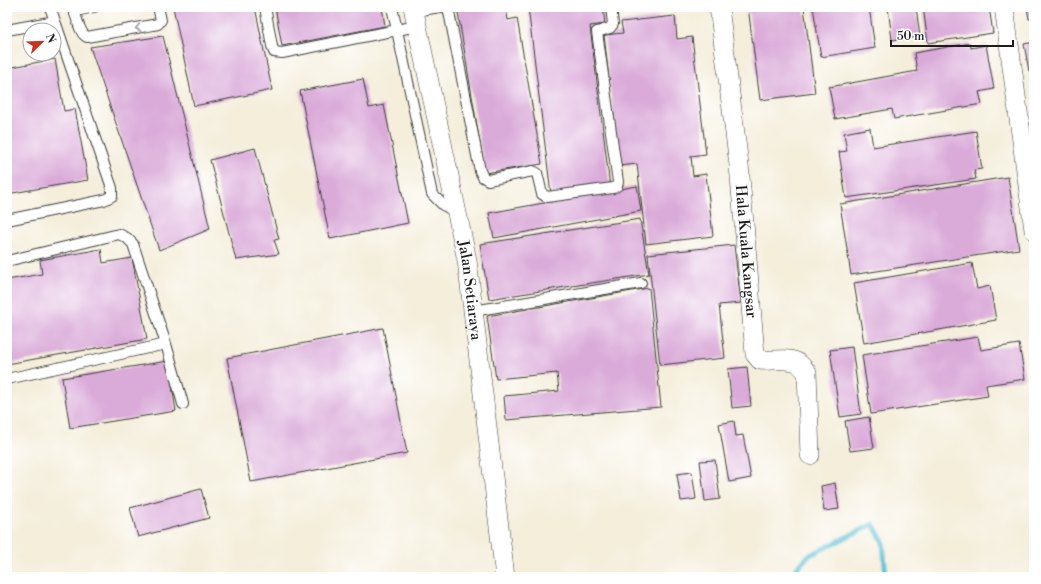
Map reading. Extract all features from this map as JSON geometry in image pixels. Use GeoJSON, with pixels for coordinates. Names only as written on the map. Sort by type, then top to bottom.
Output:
{"type":"FeatureCollection","features":[{"type":"Feature","properties":{"kind":"street","name":"Hala Kuala Kangsar"},"geometry":{"type":"LineString","coordinates":[[719,7],[739,165],[755,354],[760,360],[769,361],[788,359],[798,363],[807,372],[810,455]]}},
{"type":"Feature","properties":{"kind":"street"},"geometry":{"type":"LineString","coordinates":[[1004,7],[1034,230]]}},
{"type":"Feature","properties":{"kind":"street","name":"Jalan Setiaraya"},"geometry":{"type":"LineString","coordinates":[[415,15],[467,260],[505,577]]}},
{"type":"Feature","properties":{"kind":"lane"},"geometry":{"type":"LineString","coordinates":[[7,220],[104,200],[112,196],[112,188],[50,7]]}},
{"type":"Feature","properties":{"kind":"lane"},"geometry":{"type":"LineString","coordinates":[[94,7],[76,11],[75,14],[84,36],[87,37],[158,24],[161,20],[158,7]]}},
{"type":"Feature","properties":{"kind":"lane"},"geometry":{"type":"LineString","coordinates":[[265,7],[274,52],[282,53],[397,30],[415,15],[441,7]]}},
{"type":"Feature","properties":{"kind":"lane"},"geometry":{"type":"LineString","coordinates":[[392,7],[432,194],[442,205],[456,212]]}},
{"type":"Feature","properties":{"kind":"lane"},"geometry":{"type":"LineString","coordinates":[[448,7],[480,171],[483,177],[488,180],[533,171],[537,172],[542,194],[547,197],[613,188],[617,186],[618,182],[597,32],[610,28],[614,24],[611,7]]}},
{"type":"Feature","properties":{"kind":"lane"},"geometry":{"type":"LineString","coordinates":[[7,30],[55,21]]}},
{"type":"Feature","properties":{"kind":"lane"},"geometry":{"type":"LineString","coordinates":[[7,261],[119,234],[127,238],[133,244],[166,344],[183,404]]}},
{"type":"Feature","properties":{"kind":"lane"},"geometry":{"type":"LineString","coordinates":[[473,311],[641,283]]}},
{"type":"Feature","properties":{"kind":"lane"},"geometry":{"type":"LineString","coordinates":[[7,379],[166,344]]}},
{"type":"Feature","properties":{"kind":"building"},"geometry":{"type":"Polygon","coordinates":[[[173,7],[255,7],[272,90],[194,106],[173,7]]]}},
{"type":"Feature","properties":{"kind":"building"},"geometry":{"type":"Polygon","coordinates":[[[275,7],[382,7],[385,26],[282,46],[275,7]]]}},
{"type":"Feature","properties":{"kind":"building"},"geometry":{"type":"Polygon","coordinates":[[[457,7],[506,7],[508,20],[517,18],[542,164],[485,173],[457,7]]]}},
{"type":"Feature","properties":{"kind":"building"},"geometry":{"type":"Polygon","coordinates":[[[528,7],[603,7],[605,24],[590,26],[610,187],[551,194],[528,7]]]}},
{"type":"Feature","properties":{"kind":"building"},"geometry":{"type":"Polygon","coordinates":[[[748,7],[804,7],[815,93],[760,100],[748,7]]]}},
{"type":"Feature","properties":{"kind":"building"},"geometry":{"type":"Polygon","coordinates":[[[813,7],[869,7],[875,48],[821,57],[813,7]]]}},
{"type":"Feature","properties":{"kind":"building"},"geometry":{"type":"Polygon","coordinates":[[[888,7],[916,7],[920,37],[892,40],[888,7]]]}},
{"type":"Feature","properties":{"kind":"building"},"geometry":{"type":"Polygon","coordinates":[[[923,7],[989,7],[993,33],[928,43],[923,7]]]}},
{"type":"Feature","properties":{"kind":"building"},"geometry":{"type":"Polygon","coordinates":[[[1027,7],[1034,7],[1034,19],[1029,19],[1027,7]]]}},
{"type":"Feature","properties":{"kind":"building"},"geometry":{"type":"Polygon","coordinates":[[[675,16],[677,39],[692,37],[706,154],[691,156],[693,176],[706,174],[713,236],[646,244],[637,164],[619,166],[604,35],[623,33],[621,22],[675,16]]]}},
{"type":"Feature","properties":{"kind":"building"},"geometry":{"type":"Polygon","coordinates":[[[163,36],[210,229],[159,250],[90,47],[163,36]]]}},
{"type":"Feature","properties":{"kind":"building"},"geometry":{"type":"Polygon","coordinates":[[[1034,42],[1034,71],[1029,71],[1024,44],[1034,42]]]}},
{"type":"Feature","properties":{"kind":"building"},"geometry":{"type":"Polygon","coordinates":[[[970,43],[971,48],[986,45],[994,89],[979,92],[982,104],[894,119],[892,109],[835,119],[829,87],[917,71],[914,53],[970,43]]]}},
{"type":"Feature","properties":{"kind":"building"},"geometry":{"type":"Polygon","coordinates":[[[39,62],[56,62],[64,111],[75,109],[88,180],[7,194],[7,68],[39,62]]]}},
{"type":"Feature","properties":{"kind":"building"},"geometry":{"type":"Polygon","coordinates":[[[363,79],[369,108],[384,105],[408,223],[330,239],[300,91],[363,79]]]}},
{"type":"Feature","properties":{"kind":"building"},"geometry":{"type":"Polygon","coordinates":[[[870,128],[873,147],[976,131],[982,169],[974,170],[976,179],[846,198],[839,152],[847,151],[844,133],[870,128]]]}},
{"type":"Feature","properties":{"kind":"building"},"geometry":{"type":"Polygon","coordinates":[[[255,148],[279,239],[274,240],[279,254],[236,260],[210,160],[255,148]]]}},
{"type":"Feature","properties":{"kind":"building"},"geometry":{"type":"Polygon","coordinates":[[[1008,177],[1019,249],[851,275],[840,204],[1008,177]]]}},
{"type":"Feature","properties":{"kind":"building"},"geometry":{"type":"Polygon","coordinates":[[[637,186],[641,211],[494,238],[489,213],[637,186]]]}},
{"type":"Feature","properties":{"kind":"building"},"geometry":{"type":"Polygon","coordinates":[[[640,219],[649,274],[489,299],[480,244],[640,219]]]}},
{"type":"Feature","properties":{"kind":"building"},"geometry":{"type":"Polygon","coordinates":[[[734,245],[741,303],[719,305],[725,358],[660,365],[648,254],[734,245]]]}},
{"type":"Feature","properties":{"kind":"building"},"geometry":{"type":"Polygon","coordinates":[[[101,249],[103,263],[132,258],[147,339],[7,364],[7,280],[42,274],[40,260],[101,249]]]}},
{"type":"Feature","properties":{"kind":"building"},"geometry":{"type":"Polygon","coordinates":[[[972,263],[977,289],[990,286],[996,320],[864,343],[854,283],[972,263]]]}},
{"type":"Feature","properties":{"kind":"building"},"geometry":{"type":"Polygon","coordinates":[[[649,288],[661,407],[506,420],[504,396],[559,391],[557,373],[496,379],[487,316],[649,288]]]}},
{"type":"Feature","properties":{"kind":"building"},"geometry":{"type":"Polygon","coordinates":[[[383,328],[407,453],[251,482],[227,358],[383,328]]]}},
{"type":"Feature","properties":{"kind":"building"},"geometry":{"type":"Polygon","coordinates":[[[978,337],[981,350],[1019,344],[1025,379],[986,385],[988,396],[871,414],[862,355],[978,337]]]}},
{"type":"Feature","properties":{"kind":"building"},"geometry":{"type":"Polygon","coordinates":[[[852,347],[861,414],[840,417],[830,350],[852,347]]]}},
{"type":"Feature","properties":{"kind":"building"},"geometry":{"type":"Polygon","coordinates":[[[168,361],[176,411],[70,428],[62,378],[168,361]]]}},
{"type":"Feature","properties":{"kind":"building"},"geometry":{"type":"Polygon","coordinates":[[[747,367],[751,406],[732,408],[728,369],[747,367]]]}},
{"type":"Feature","properties":{"kind":"building"},"geometry":{"type":"Polygon","coordinates":[[[869,417],[874,448],[850,451],[845,421],[869,417]]]}},
{"type":"Feature","properties":{"kind":"building"},"geometry":{"type":"Polygon","coordinates":[[[734,421],[736,436],[743,435],[751,478],[729,482],[719,424],[734,421]]]}},
{"type":"Feature","properties":{"kind":"building"},"geometry":{"type":"Polygon","coordinates":[[[715,460],[720,499],[705,501],[700,461],[715,460]]]}},
{"type":"Feature","properties":{"kind":"building"},"geometry":{"type":"Polygon","coordinates":[[[692,472],[696,499],[681,501],[677,474],[692,472]]]}},
{"type":"Feature","properties":{"kind":"building"},"geometry":{"type":"Polygon","coordinates":[[[835,483],[839,509],[824,511],[821,486],[835,483]]]}},
{"type":"Feature","properties":{"kind":"building"},"geometry":{"type":"Polygon","coordinates":[[[201,489],[209,518],[138,537],[130,508],[201,489]]]}},
{"type":"Feature","properties":{"kind":"waterway"},"geometry":{"type":"LineString","coordinates":[[789,577],[808,556],[873,524],[883,542],[886,577]]}}]}
